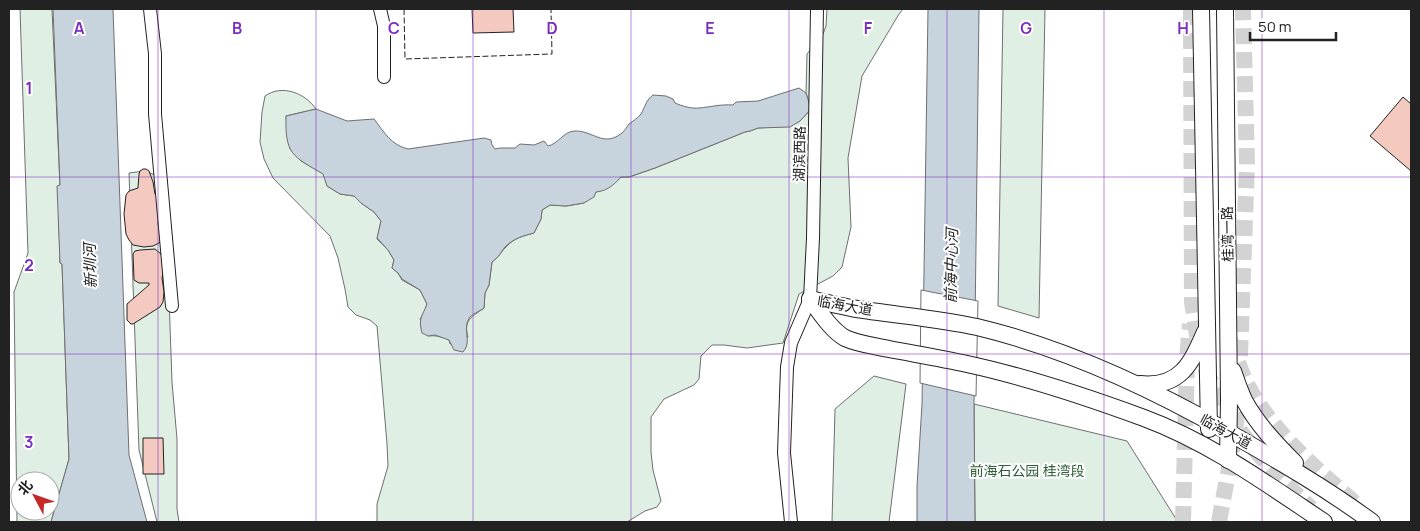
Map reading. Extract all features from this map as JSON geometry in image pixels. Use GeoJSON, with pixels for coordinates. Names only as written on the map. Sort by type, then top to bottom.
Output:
{"type":"FeatureCollection","features":[{"type":"Feature","properties":{"kind":"main road","name":"桂湾一路"},"geometry":{"type":"LineString","coordinates":[[1201,9],[1209,449]]}},
{"type":"Feature","properties":{"kind":"main road","name":"桂湾一路"},"geometry":{"type":"LineString","coordinates":[[1224,9],[1228,460]]}},
{"type":"Feature","properties":{"kind":"main road","name":"临海大道"},"geometry":{"type":"LineString","coordinates":[[810,299],[851,308],[977,327],[1007,335],[1084,362],[1134,383],[1229,432],[1315,482],[1372,522]]}},
{"type":"Feature","properties":{"kind":"main road","name":"临海大道"},"geometry":{"type":"LineString","coordinates":[[810,299],[837,333],[849,340],[969,364],[1032,381],[1146,419],[1180,433],[1274,488],[1323,522]]}},
{"type":"Feature","properties":{"kind":"main road"},"geometry":{"type":"LineString","coordinates":[[1134,383],[1153,385],[1165,383],[1183,372],[1191,361],[1207,327]]}},
{"type":"Feature","properties":{"kind":"main road"},"geometry":{"type":"LineString","coordinates":[[1228,361],[1244,400],[1253,415],[1277,446],[1315,482]]}},
{"type":"Feature","properties":{"kind":"street"},"geometry":{"type":"LineString","coordinates":[[150,9],[155,54],[155,114],[172,306]]}},
{"type":"Feature","properties":{"kind":"street"},"geometry":{"type":"LineString","coordinates":[[380,9],[384,26],[384,77]]}},
{"type":"Feature","properties":{"kind":"street","name":"湖滨西路"},"geometry":{"type":"LineString","coordinates":[[810,299],[813,238],[817,9]]}},
{"type":"Feature","properties":{"kind":"street"},"geometry":{"type":"LineString","coordinates":[[790,522],[784,453],[787,367],[791,343],[810,299]]}},
{"type":"Feature","properties":{"kind":"green space"},"geometry":{"type":"Polygon","coordinates":[[[20,9],[52,9],[60,186],[58,186],[60,263],[62,263],[69,459],[60,490],[60,471],[16,471],[14,292],[28,253],[20,9]]]}},
{"type":"Feature","properties":{"kind":"green space"},"geometry":{"type":"Polygon","coordinates":[[[827,9],[903,9],[862,76],[848,158],[851,227],[842,267],[833,276],[799,294],[783,343],[747,348],[712,345],[701,356],[699,379],[694,385],[664,399],[651,417],[653,470],[661,501],[657,507],[645,511],[627,522],[377,522],[377,504],[388,466],[377,326],[370,320],[356,315],[348,307],[338,258],[330,236],[273,178],[264,159],[260,142],[265,96],[279,91],[293,92],[306,99],[316,109],[286,116],[290,149],[301,161],[324,174],[327,186],[340,194],[354,196],[374,212],[381,221],[377,239],[388,250],[394,260],[392,268],[402,280],[420,290],[427,304],[420,319],[428,336],[444,338],[449,340],[450,344],[468,337],[468,323],[472,317],[484,308],[485,293],[489,285],[492,262],[512,241],[534,233],[541,219],[542,210],[550,205],[566,206],[584,203],[596,192],[621,177],[629,177],[655,168],[745,132],[758,128],[790,126],[800,121],[811,109],[806,93],[807,54],[823,34],[826,26],[827,9]]]}},
{"type":"Feature","properties":{"kind":"green space"},"geometry":{"type":"Polygon","coordinates":[[[1003,9],[1045,9],[1039,318],[998,306],[1003,9]]]}},
{"type":"Feature","properties":{"kind":"green space"},"geometry":{"type":"Polygon","coordinates":[[[145,171],[155,175],[167,241],[172,382],[177,439],[177,509],[179,522],[157,522],[139,450],[129,173],[145,171]]]}},
{"type":"Feature","properties":{"kind":"green space"},"geometry":{"type":"Polygon","coordinates":[[[874,376],[906,384],[889,522],[832,522],[835,409],[874,376]]]}},
{"type":"Feature","properties":{"kind":"green space","name":"前海石公园 桂湾段"},"geometry":{"type":"Polygon","coordinates":[[[974,404],[1127,441],[1178,522],[975,522],[974,404]]]}},
{"type":"Feature","properties":{"kind":"green space"},"geometry":{"type":"Polygon","coordinates":[[[17,521],[51,521],[51,522],[17,521]]]}},
{"type":"Feature","properties":{"kind":"water","name":"新圳河"},"geometry":{"type":"Polygon","coordinates":[[[53,9],[113,9],[129,455],[147,522],[51,522],[60,521],[60,490],[69,459],[62,264],[60,263],[57,186],[60,185],[53,9]]]}},
{"type":"Feature","properties":{"kind":"water","name":"前海中心河"},"geometry":{"type":"Polygon","coordinates":[[[928,9],[979,9],[974,404],[975,522],[917,522],[917,486],[922,404],[928,9]]]}},
{"type":"Feature","properties":{"kind":"water"},"geometry":{"type":"Polygon","coordinates":[[[799,88],[806,93],[811,109],[800,121],[790,127],[758,128],[745,132],[655,168],[629,177],[621,177],[610,187],[596,192],[594,197],[584,203],[566,206],[550,205],[542,210],[541,219],[534,233],[512,241],[492,262],[489,285],[485,293],[484,308],[470,317],[468,321],[467,344],[463,352],[454,350],[449,340],[422,333],[422,315],[427,304],[420,290],[402,279],[392,268],[394,260],[377,238],[381,221],[374,212],[354,196],[340,194],[327,186],[323,174],[297,158],[289,146],[286,129],[286,116],[316,109],[347,121],[374,119],[392,141],[408,149],[484,138],[491,140],[495,149],[515,148],[520,144],[534,145],[544,141],[548,146],[567,133],[574,131],[581,131],[603,139],[615,137],[622,133],[640,115],[647,101],[653,95],[666,96],[673,99],[675,103],[696,108],[758,101],[799,88]]]}},
{"type":"Feature","properties":{"kind":"pier"},"geometry":{"type":"Polygon","coordinates":[[[921,290],[978,301],[976,396],[920,383],[921,290]]]}},
{"type":"Feature","properties":{"kind":"building"},"geometry":{"type":"Polygon","coordinates":[[[472,9],[513,9],[514,32],[473,33],[472,9]]]}},
{"type":"Feature","properties":{"kind":"building"},"geometry":{"type":"Polygon","coordinates":[[[1403,97],[1411,104],[1411,171],[1370,136],[1403,97]]]}},
{"type":"Feature","properties":{"kind":"building"},"geometry":{"type":"Polygon","coordinates":[[[143,169],[149,171],[157,196],[158,224],[161,232],[161,241],[159,243],[144,247],[133,245],[129,240],[126,234],[124,214],[126,195],[129,191],[138,188],[139,174],[143,169]]]}},
{"type":"Feature","properties":{"kind":"building"},"geometry":{"type":"Polygon","coordinates":[[[155,249],[161,254],[163,259],[163,302],[160,307],[131,324],[127,320],[127,304],[149,285],[149,283],[139,283],[134,280],[133,254],[135,251],[155,249]]]}},
{"type":"Feature","properties":{"kind":"building"},"geometry":{"type":"Polygon","coordinates":[[[143,438],[163,438],[164,474],[143,474],[143,438]]]}},
{"type":"Feature","properties":{"kind":"tunnel"},"geometry":{"type":"LineString","coordinates":[[1191,9],[1192,302],[1200,352],[1211,381],[1233,421],[1262,458],[1311,508]]}},
{"type":"Feature","properties":{"kind":"tunnel"},"geometry":{"type":"LineString","coordinates":[[1240,356],[1247,164],[1243,9]]}},
{"type":"Feature","properties":{"kind":"tunnel"},"geometry":{"type":"LineString","coordinates":[[1183,522],[1187,359],[1190,324]]}},
{"type":"Feature","properties":{"kind":"tunnel"},"geometry":{"type":"LineString","coordinates":[[1230,340],[1246,382],[1268,416],[1295,448],[1356,504]]}},
{"type":"Feature","properties":{"kind":"tunnel"},"geometry":{"type":"LineString","coordinates":[[1219,522],[1234,436],[1239,383]]}},
{"type":"Feature","properties":{"kind":"fence"},"geometry":{"type":"LineString","coordinates":[[404,9],[405,59],[552,54],[551,9]]}}]}
